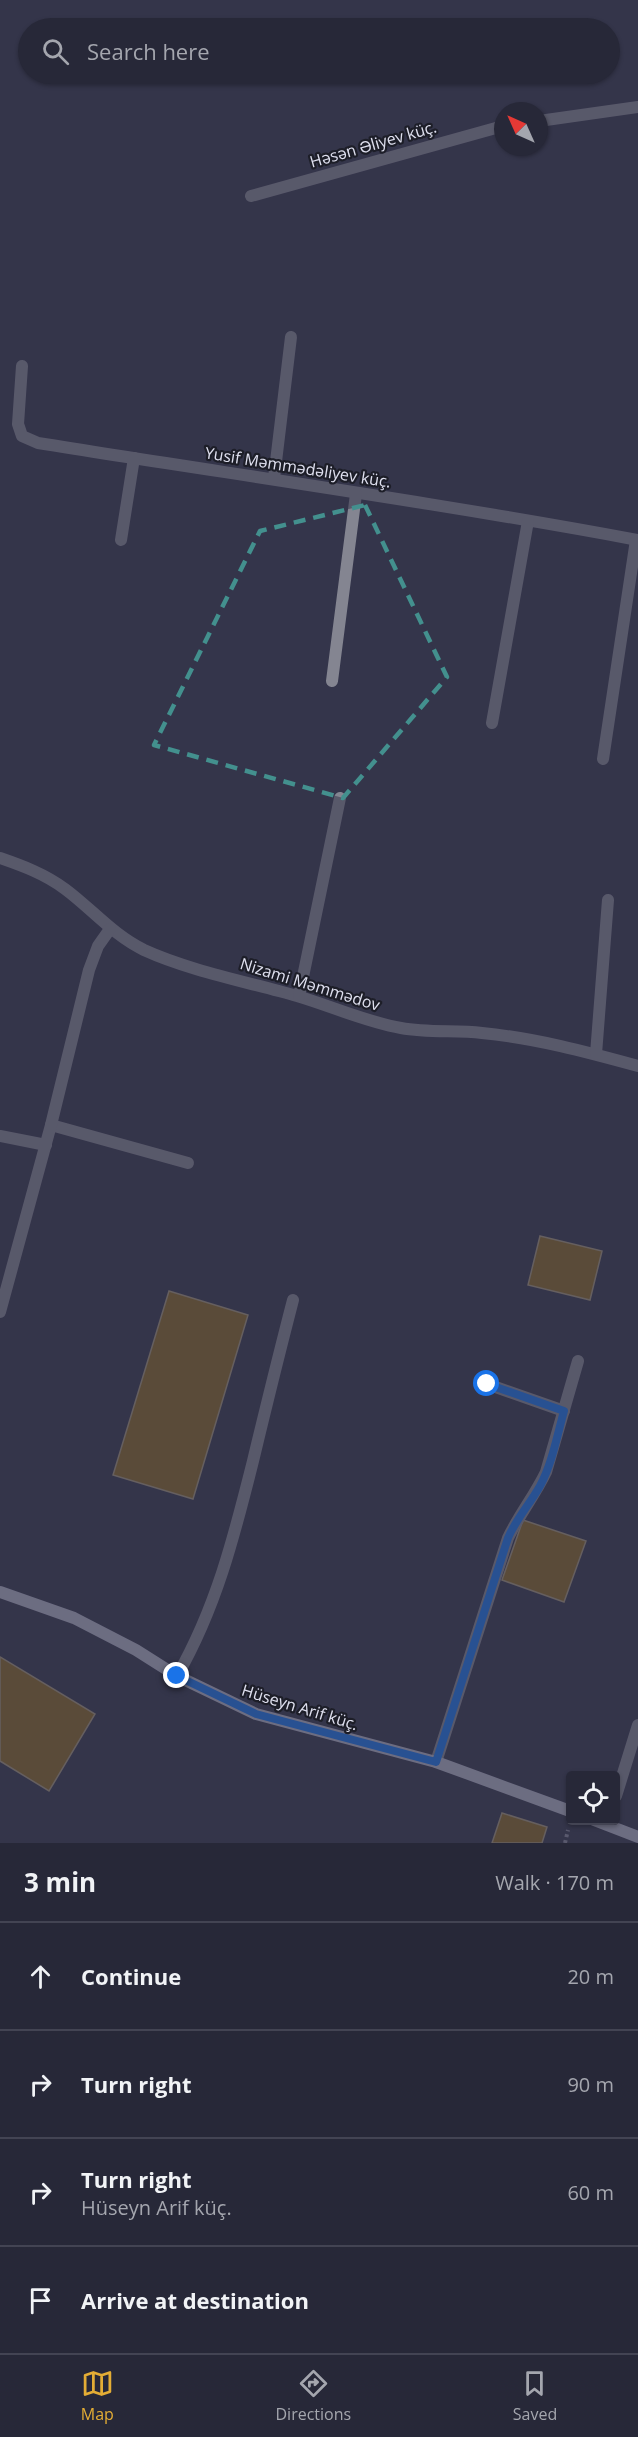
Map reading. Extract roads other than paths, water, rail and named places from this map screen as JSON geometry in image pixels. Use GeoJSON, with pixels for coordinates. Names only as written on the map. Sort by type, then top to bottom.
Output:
{"type":"FeatureCollection","features":[{"type":"Feature","properties":{"kind":"street"},"geometry":{"type":"LineString","coordinates":[[548,120],[638,108]]}},
{"type":"Feature","properties":{"kind":"street","name":"Həsən Əliyev küç."},"geometry":{"type":"LineString","coordinates":[[251,196],[494,128]]}},
{"type":"Feature","properties":{"kind":"street"},"geometry":{"type":"LineString","coordinates":[[274,478],[291,337]]}},
{"type":"Feature","properties":{"kind":"street","name":"Yusif Məmmədəliyev küç."},"geometry":{"type":"LineString","coordinates":[[22,366],[18,424],[22,436],[38,443],[274,478],[356,494],[637,540]]}},
{"type":"Feature","properties":{"kind":"street"},"geometry":{"type":"LineString","coordinates":[[121,540],[134,458]]}},
{"type":"Feature","properties":{"kind":"street"},"geometry":{"type":"LineString","coordinates":[[332,681],[356,494]]}},
{"type":"Feature","properties":{"kind":"street"},"geometry":{"type":"LineString","coordinates":[[492,723],[528,521]]}},
{"type":"Feature","properties":{"kind":"street"},"geometry":{"type":"LineString","coordinates":[[603,759],[637,540]]}},
{"type":"Feature","properties":{"kind":"street"},"geometry":{"type":"LineString","coordinates":[[299,996],[340,798]]}},
{"type":"Feature","properties":{"kind":"street","name":"Nizami Məmmədov"},"geometry":{"type":"LineString","coordinates":[[0,858],[36,871],[65,889],[110,929],[144,950],[196,967],[299,996],[399,1028],[431,1032],[479,1032],[509,1036],[596,1054],[638,1066]]}},
{"type":"Feature","properties":{"kind":"street"},"geometry":{"type":"LineString","coordinates":[[596,1054],[608,900]]}},
{"type":"Feature","properties":{"kind":"street"},"geometry":{"type":"LineString","coordinates":[[0,1312],[46,1145],[89,970],[98,946],[110,929]]}},
{"type":"Feature","properties":{"kind":"street"},"geometry":{"type":"LineString","coordinates":[[51,1125],[188,1163]]}},
{"type":"Feature","properties":{"kind":"street"},"geometry":{"type":"LineString","coordinates":[[0,1136],[46,1145]]}},
{"type":"Feature","properties":{"kind":"street"},"geometry":{"type":"LineString","coordinates":[[177,1676],[196,1644],[210,1613],[234,1537],[293,1300]]}},
{"type":"Feature","properties":{"kind":"street"},"geometry":{"type":"LineString","coordinates":[[436,1762],[508,1538],[516,1519],[539,1488],[546,1472],[578,1361]]}},
{"type":"Feature","properties":{"kind":"street"},"geometry":{"type":"LineString","coordinates":[[487,1384],[564,1411]]}},
{"type":"Feature","properties":{"kind":"street","name":"Hüseyn Arif küç."},"geometry":{"type":"LineString","coordinates":[[0,1592],[82,1622],[136,1650],[177,1676],[256,1714],[436,1762],[566,1810]]}},
{"type":"Feature","properties":{"kind":"street"},"geometry":{"type":"LineString","coordinates":[[620,1781],[638,1725]]}},
{"type":"Feature","properties":{"kind":"street"},"geometry":{"type":"LineString","coordinates":[[610,1825],[638,1837]]}}]}
